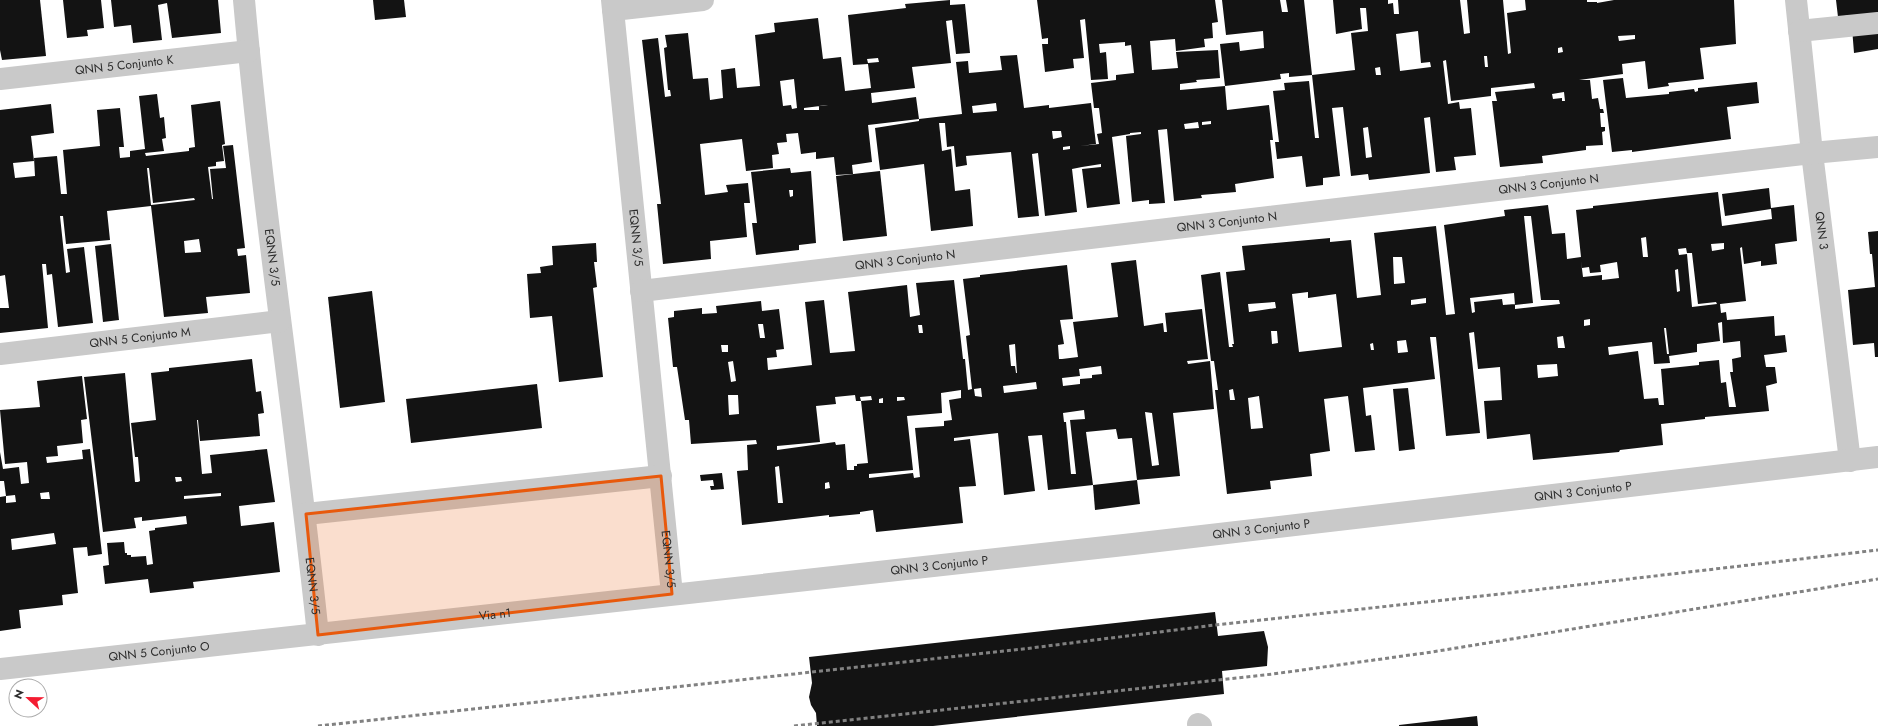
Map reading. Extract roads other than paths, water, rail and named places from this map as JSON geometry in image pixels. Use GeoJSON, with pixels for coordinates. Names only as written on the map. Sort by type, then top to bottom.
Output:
{"type":"FeatureCollection","features":[{"type":"Feature","properties":{"kind":"street","name":"EQNN 3/5"},"geometry":{"type":"LineString","coordinates":[[244,0],[280,322],[306,514],[318,634]]}},
{"type":"Feature","properties":{"kind":"street"},"geometry":{"type":"LineString","coordinates":[[612,5],[704,0]]}},
{"type":"Feature","properties":{"kind":"street","name":"QNN 3"},"geometry":{"type":"LineString","coordinates":[[1796,0],[1812,153],[1850,461]]}},
{"type":"Feature","properties":{"kind":"street","name":"EQNN 3/5"},"geometry":{"type":"LineString","coordinates":[[612,5],[672,594]]}},
{"type":"Feature","properties":{"kind":"street"},"geometry":{"type":"LineString","coordinates":[[1799,32],[1878,23]]}},
{"type":"Feature","properties":{"kind":"street","name":"QNN 5 Conjunto K"},"geometry":{"type":"LineString","coordinates":[[0,79],[249,51]]}},
{"type":"Feature","properties":{"kind":"street","name":"QNN 3 Conjunto N"},"geometry":{"type":"LineString","coordinates":[[641,291],[1812,153],[1878,147]]}},
{"type":"Feature","properties":{"kind":"street","name":"QNN 5 Conjunto M"},"geometry":{"type":"LineString","coordinates":[[0,354],[280,322]]}},
{"type":"Feature","properties":{"kind":"street","name":"QNN 3 Conjunto P"},"geometry":{"type":"LineString","coordinates":[[672,594],[1133,544],[1878,457]]}},
{"type":"Feature","properties":{"kind":"street"},"geometry":{"type":"LineString","coordinates":[[306,514],[661,476]]}},
{"type":"Feature","properties":{"kind":"street","name":"Via n1"},"geometry":{"type":"LineString","coordinates":[[318,634],[672,594]]}},
{"type":"Feature","properties":{"kind":"street","name":"QNN 5 Conjunto O"},"geometry":{"type":"LineString","coordinates":[[0,669],[318,634]]}},
{"type":"Feature","properties":{"kind":"railway"},"geometry":{"type":"LineString","coordinates":[[318,726],[1023,649],[1215,625],[1500,594],[1878,550]]}},
{"type":"Feature","properties":{"kind":"railway"},"geometry":{"type":"LineString","coordinates":[[794,726],[1273,674],[1432,652],[1878,579]]}}]}
